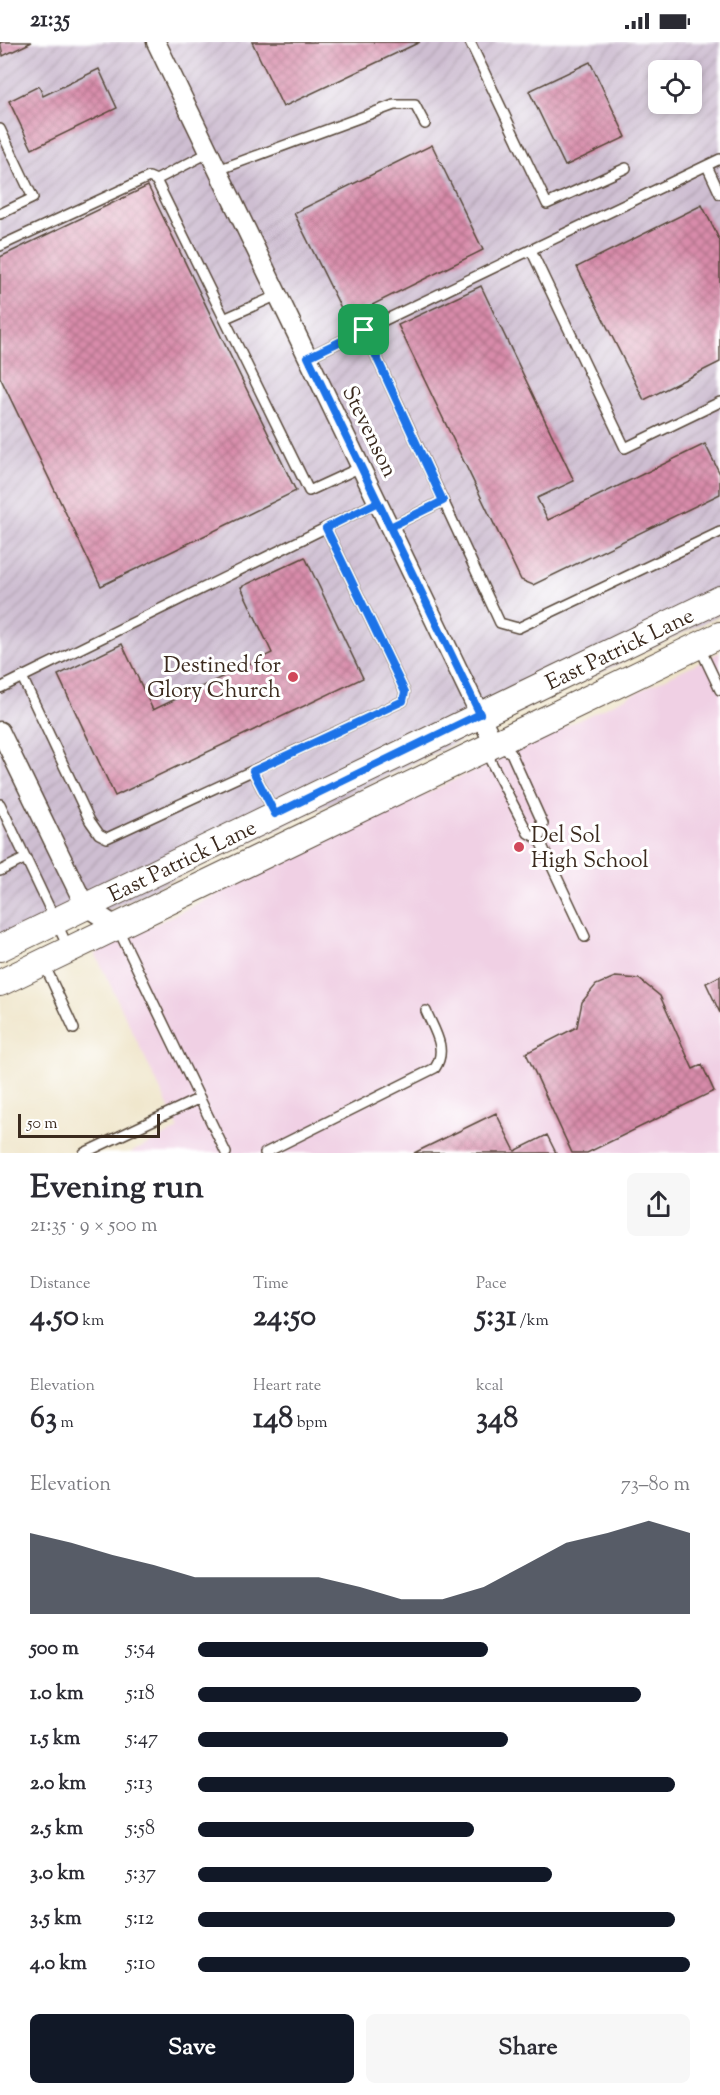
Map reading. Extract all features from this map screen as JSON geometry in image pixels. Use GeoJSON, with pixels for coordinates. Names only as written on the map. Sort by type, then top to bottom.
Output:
{"type":"FeatureCollection","features":[{"type":"Feature","properties":{"kind":"main road","name":"East Patrick Lane"},"geometry":{"type":"LineString","coordinates":[[0,948],[720,599]]}},
{"type":"Feature","properties":{"kind":"main road","name":"East Patrick Lane"},"geometry":{"type":"LineString","coordinates":[[0,983],[709,641]]}},
{"type":"Feature","properties":{"kind":"street","name":"Stevenson"},"geometry":{"type":"LineString","coordinates":[[156,42],[494,744]]}},
{"type":"Feature","properties":{"kind":"street"},"geometry":{"type":"LineString","coordinates":[[0,731],[85,906],[117,927]]}},
{"type":"Feature","properties":{"kind":"lane"},"geometry":{"type":"LineString","coordinates":[[470,42],[547,204],[626,168]]}},
{"type":"Feature","properties":{"kind":"lane"},"geometry":{"type":"LineString","coordinates":[[218,170],[394,105],[415,105],[425,124]]}},
{"type":"Feature","properties":{"kind":"lane"},"geometry":{"type":"LineString","coordinates":[[0,129],[33,198],[0,214]]}},
{"type":"Feature","properties":{"kind":"lane"},"geometry":{"type":"LineString","coordinates":[[156,180],[210,152]]}},
{"type":"Feature","properties":{"kind":"lane"},"geometry":{"type":"LineString","coordinates":[[308,357],[720,159]]}},
{"type":"Feature","properties":{"kind":"lane"},"geometry":{"type":"LineString","coordinates":[[707,166],[720,194]]}},
{"type":"Feature","properties":{"kind":"lane"},"geometry":{"type":"LineString","coordinates":[[0,246],[149,177],[156,180],[226,318],[309,491],[361,467]]}},
{"type":"Feature","properties":{"kind":"lane"},"geometry":{"type":"LineString","coordinates":[[531,250],[625,448],[717,403],[720,415]]}},
{"type":"Feature","properties":{"kind":"lane"},"geometry":{"type":"LineString","coordinates":[[226,318],[278,295]]}},
{"type":"Feature","properties":{"kind":"lane"},"geometry":{"type":"LineString","coordinates":[[364,330],[500,623],[518,628],[720,532]]}},
{"type":"Feature","properties":{"kind":"lane"},"geometry":{"type":"LineString","coordinates":[[390,527],[443,501]]}},
{"type":"Feature","properties":{"kind":"lane"},"geometry":{"type":"LineString","coordinates":[[0,688],[378,502]]}},
{"type":"Feature","properties":{"kind":"lane"},"geometry":{"type":"LineString","coordinates":[[22,677],[90,821],[99,834],[107,838],[403,701],[405,692],[326,528]]}},
{"type":"Feature","properties":{"kind":"lane"},"geometry":{"type":"LineString","coordinates":[[709,641],[720,690]]}},
{"type":"Feature","properties":{"kind":"lane"},"geometry":{"type":"LineString","coordinates":[[539,839],[528,834],[490,760],[494,744],[511,753],[515,760],[543,824],[539,839],[585,937]]}},
{"type":"Feature","properties":{"kind":"lane"},"geometry":{"type":"LineString","coordinates":[[253,771],[275,814]]}},
{"type":"Feature","properties":{"kind":"lane"},"geometry":{"type":"LineString","coordinates":[[0,804],[69,950]]}},
{"type":"Feature","properties":{"kind":"lane"},"geometry":{"type":"LineString","coordinates":[[0,871],[26,858]]}},
{"type":"Feature","properties":{"kind":"lane"},"geometry":{"type":"LineString","coordinates":[[117,927],[226,1153]]}},
{"type":"Feature","properties":{"kind":"lane"},"geometry":{"type":"LineString","coordinates":[[43,962],[74,1029]]}},
{"type":"Feature","properties":{"kind":"lane"},"geometry":{"type":"LineString","coordinates":[[265,1153],[435,1068],[440,1061],[441,1044],[426,1011]]}},
{"type":"Feature","properties":{"kind":"lane"},"geometry":{"type":"LineString","coordinates":[[84,1153],[200,1098]]}},
{"type":"Feature","properties":{"kind":"shaded area"},"geometry":{"type":"Polygon","coordinates":[[[0,42],[720,42],[720,615],[0,963],[0,42]]]}},
{"type":"Feature","properties":{"kind":"shaded area","name":"Del Sol High School"},"geometry":{"type":"Polygon","coordinates":[[[720,652],[720,1153],[130,1153],[179,1129],[95,953],[720,652]]]}},
{"type":"Feature","properties":{"kind":"building"},"geometry":{"type":"Polygon","coordinates":[[[0,42],[32,42],[3,56],[0,42]]]}},
{"type":"Feature","properties":{"kind":"building"},"geometry":{"type":"Polygon","coordinates":[[[252,42],[420,42],[283,107],[252,42]]]}},
{"type":"Feature","properties":{"kind":"building"},"geometry":{"type":"Polygon","coordinates":[[[590,62],[626,137],[565,166],[529,91],[590,62]]]}},
{"type":"Feature","properties":{"kind":"building"},"geometry":{"type":"Polygon","coordinates":[[[99,69],[117,108],[32,149],[9,101],[39,86],[43,96],[99,69]]]}},
{"type":"Feature","properties":{"kind":"building"},"geometry":{"type":"Polygon","coordinates":[[[432,145],[483,250],[346,318],[294,213],[432,145]]]}},
{"type":"Feature","properties":{"kind":"building"},"geometry":{"type":"Polygon","coordinates":[[[148,186],[296,491],[101,586],[0,377],[0,257],[148,186]]]}},
{"type":"Feature","properties":{"kind":"building"},"geometry":{"type":"Polygon","coordinates":[[[702,205],[720,241],[720,362],[644,400],[577,267],[702,205]]]}},
{"type":"Feature","properties":{"kind":"building"},"geometry":{"type":"Polygon","coordinates":[[[481,286],[574,481],[537,498],[548,520],[705,444],[720,474],[720,494],[533,585],[521,580],[398,325],[481,286]]]}},
{"type":"Feature","properties":{"kind":"building","name":"Destined for Glory Church"},"geometry":{"type":"Polygon","coordinates":[[[305,557],[363,678],[115,796],[58,675],[122,644],[153,710],[272,653],[241,587],[305,557]]]}},
{"type":"Feature","properties":{"kind":"building"},"geometry":{"type":"Polygon","coordinates":[[[720,976],[720,1013],[706,983],[720,976]]]}},
{"type":"Feature","properties":{"kind":"building"},"geometry":{"type":"Polygon","coordinates":[[[615,977],[639,979],[660,996],[693,1069],[702,1065],[714,1091],[587,1153],[572,1153],[526,1053],[577,1027],[582,1002],[596,985],[615,977]]]}},
{"type":"Feature","properties":{"kind":"building"},"geometry":{"type":"Polygon","coordinates":[[[496,1113],[515,1151],[547,1135],[556,1153],[414,1153],[496,1113]]]}},
{"type":"Feature","properties":{"kind":"place","name":"Destined for Glory Church"},"geometry":{"type":"Point","coordinates":[293,677]}},
{"type":"Feature","properties":{"kind":"place","name":"Del Sol High School"},"geometry":{"type":"Point","coordinates":[519,847]}},
{"type":"Feature","properties":{"kind":"route"},"geometry":{"type":"LineString","coordinates":[[364,330],[308,357],[390,527],[480,714],[275,814],[253,771],[403,701],[405,692],[326,528],[378,502],[390,527],[443,501],[364,330]]}}]}
